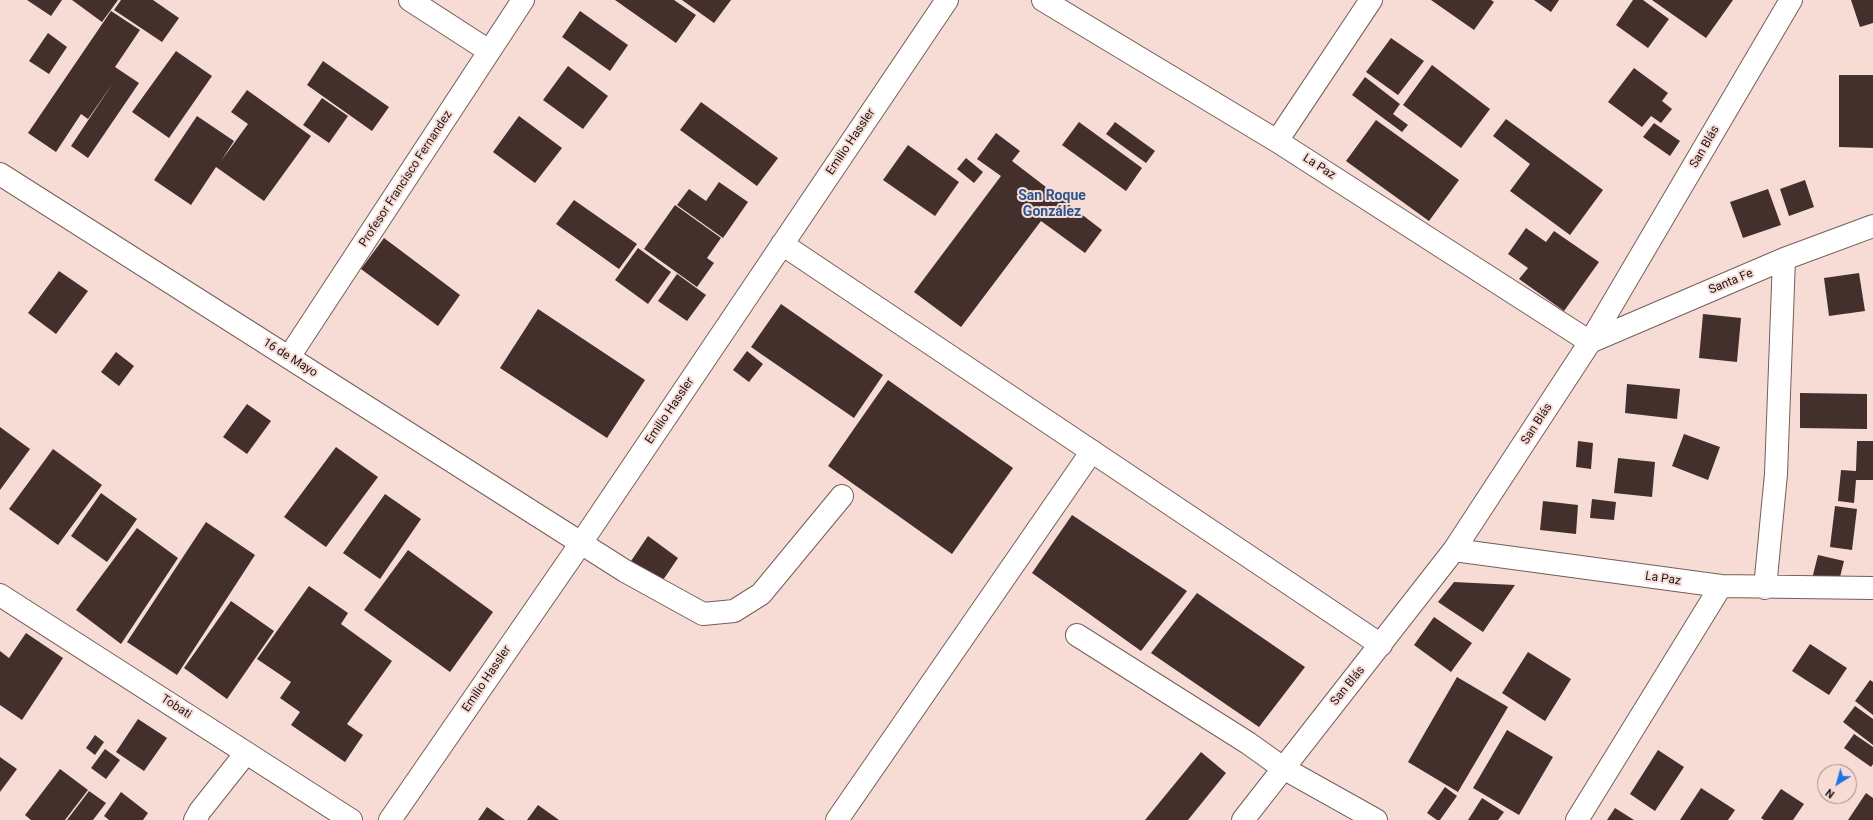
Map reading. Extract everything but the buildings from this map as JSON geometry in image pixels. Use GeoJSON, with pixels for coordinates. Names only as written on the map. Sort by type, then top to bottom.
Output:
{"type":"FeatureCollection","features":[{"type":"Feature","properties":{"kind":"street"},"geometry":{"type":"LineString","coordinates":[[410,0],[489,51]]}},
{"type":"Feature","properties":{"kind":"street","name":"Profesor Francisco Fernandez"},"geometry":{"type":"LineString","coordinates":[[289,357],[523,0]]}},
{"type":"Feature","properties":{"kind":"street","name":"Emilio Hassler"},"geometry":{"type":"LineString","coordinates":[[390,820],[581,543],[947,0]]}},
{"type":"Feature","properties":{"kind":"street","name":"La Paz"},"geometry":{"type":"LineString","coordinates":[[1043,0],[1277,141],[1590,342]]}},
{"type":"Feature","properties":{"kind":"street"},"geometry":{"type":"LineString","coordinates":[[1277,141],[1371,0]]}},
{"type":"Feature","properties":{"kind":"street","name":"San Blás"},"geometry":{"type":"LineString","coordinates":[[1243,820],[1454,550],[1590,342],[1791,0]]}},
{"type":"Feature","properties":{"kind":"street","name":"16 de Mayo"},"geometry":{"type":"LineString","coordinates":[[0,174],[625,571],[703,614],[734,611],[761,594],[842,496]]}},
{"type":"Feature","properties":{"kind":"street","name":"Santa Fe"},"geometry":{"type":"LineString","coordinates":[[1590,342],[1784,259],[1873,226]]}},
{"type":"Feature","properties":{"kind":"street"},"geometry":{"type":"LineString","coordinates":[[782,244],[1381,645]]}},
{"type":"Feature","properties":{"kind":"street"},"geometry":{"type":"LineString","coordinates":[[1765,588],[1776,474],[1784,259]]}},
{"type":"Feature","properties":{"kind":"street"},"geometry":{"type":"LineString","coordinates":[[837,820],[1092,451]]}},
{"type":"Feature","properties":{"kind":"street","name":"La Paz"},"geometry":{"type":"LineString","coordinates":[[1454,550],[1721,586],[1765,588],[1873,588]]}},
{"type":"Feature","properties":{"kind":"street"},"geometry":{"type":"LineString","coordinates":[[1578,820],[1721,586]]}},
{"type":"Feature","properties":{"kind":"street","name":"Tobati"},"geometry":{"type":"LineString","coordinates":[[0,595],[351,820]]}},
{"type":"Feature","properties":{"kind":"street"},"geometry":{"type":"LineString","coordinates":[[1077,635],[1248,742],[1283,768],[1376,820]]}},
{"type":"Feature","properties":{"kind":"street"},"geometry":{"type":"LineString","coordinates":[[195,820],[200,811],[246,753]]}},
{"type":"Feature","properties":{"kind":"district","name":"San Roque González"},"geometry":{"type":"Point","coordinates":[1052,204]}}]}
